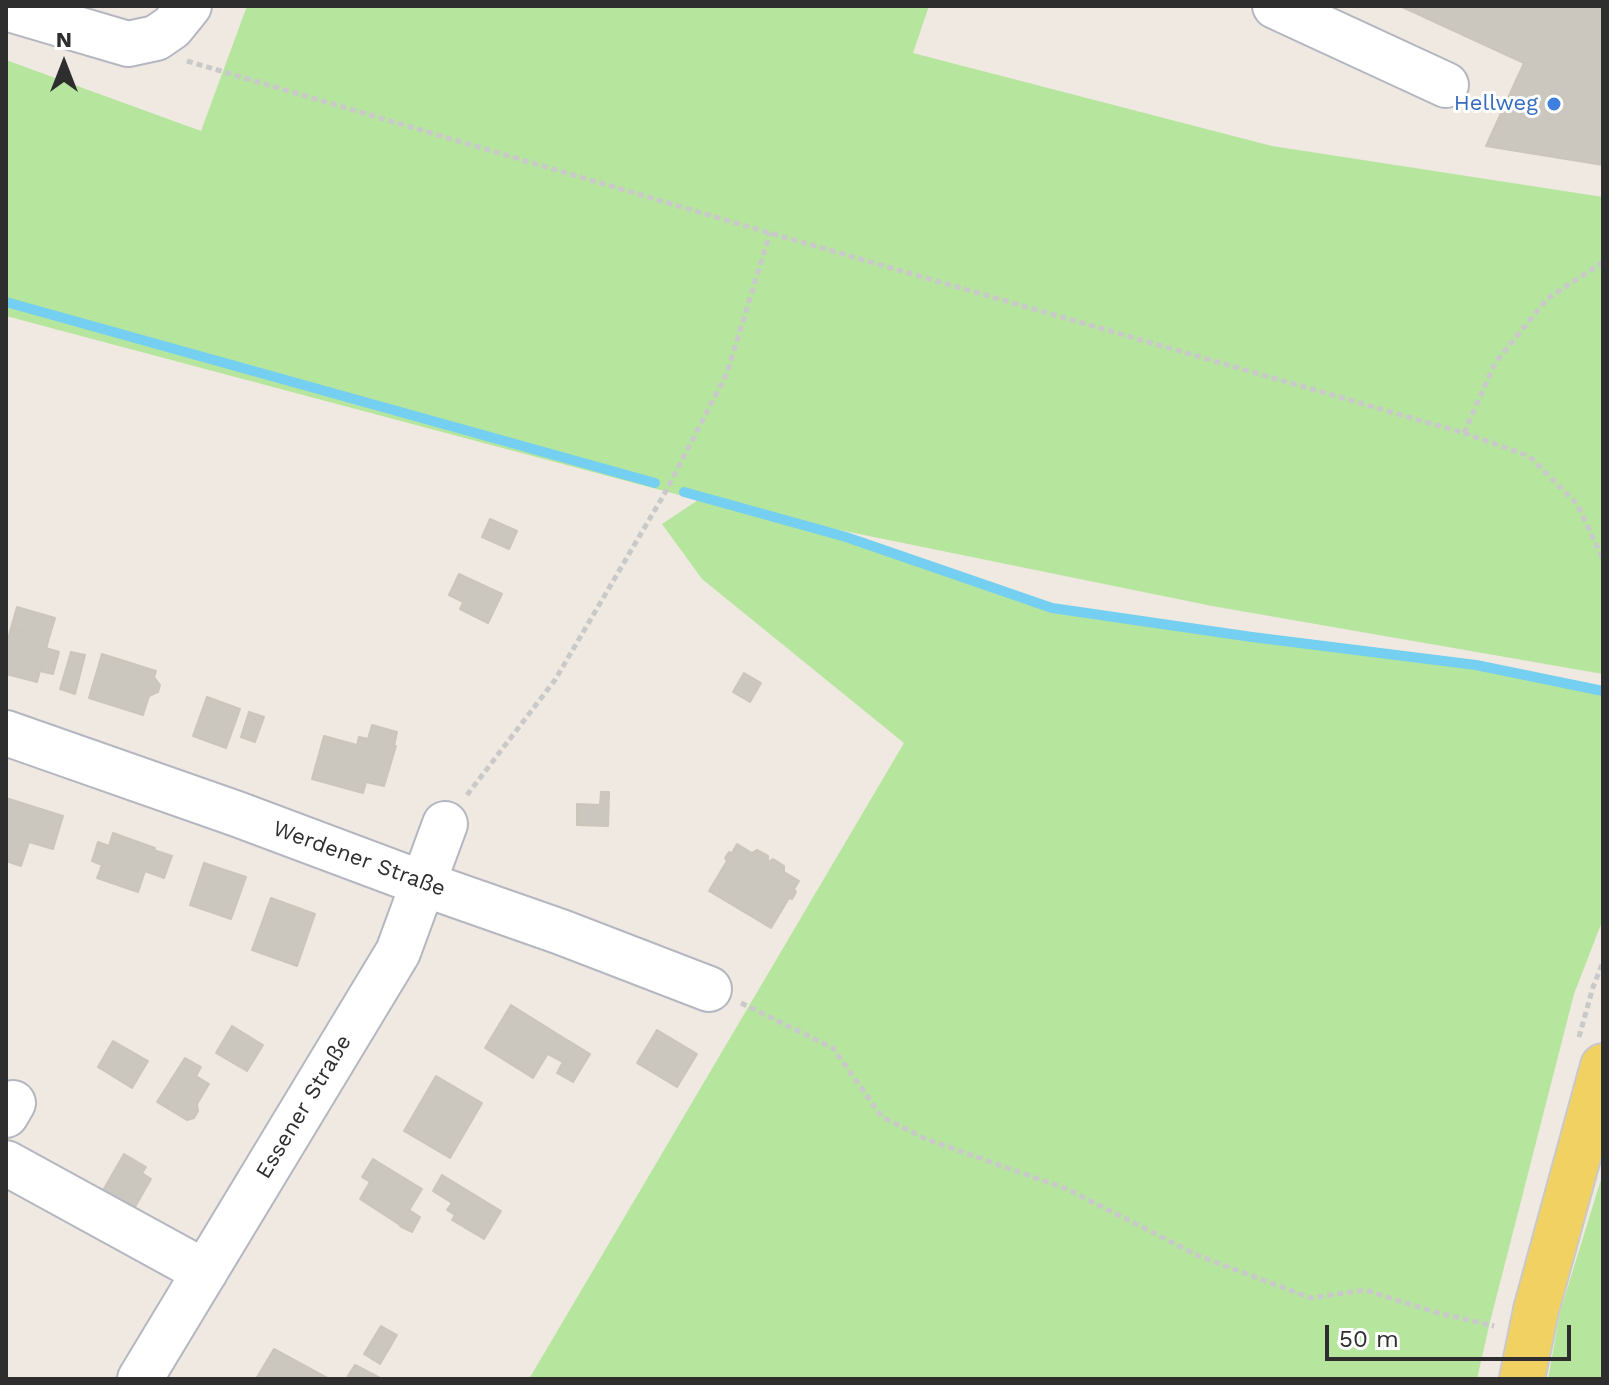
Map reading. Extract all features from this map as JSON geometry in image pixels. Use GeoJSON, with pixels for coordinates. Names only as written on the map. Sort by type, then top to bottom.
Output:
{"type":"FeatureCollection","features":[{"type":"Feature","properties":{"kind":"main road"},"geometry":{"type":"LineString","coordinates":[[1522,1379],[1536,1310],[1603,1066]]}},
{"type":"Feature","properties":{"kind":"street"},"geometry":{"type":"LineString","coordinates":[[6,8],[128,44],[156,38],[172,27],[189,6]]}},
{"type":"Feature","properties":{"kind":"street"},"geometry":{"type":"LineString","coordinates":[[1275,6],[1446,85]]}},
{"type":"Feature","properties":{"kind":"street","name":"Werdener Straße"},"geometry":{"type":"LineString","coordinates":[[6,733],[237,814],[709,989]]}},
{"type":"Feature","properties":{"kind":"street","name":"Essener Straße"},"geometry":{"type":"LineString","coordinates":[[140,1379],[398,952],[445,824]]}},
{"type":"Feature","properties":{"kind":"street"},"geometry":{"type":"LineString","coordinates":[[6,1163],[205,1272]]}},
{"type":"Feature","properties":{"kind":"path"},"geometry":{"type":"LineString","coordinates":[[182,60],[1464,433],[1529,456],[1577,504],[1603,559]]}},
{"type":"Feature","properties":{"kind":"path"},"geometry":{"type":"LineString","coordinates":[[445,824],[555,680],[666,491],[727,373],[770,233]]}},
{"type":"Feature","properties":{"kind":"path"},"geometry":{"type":"LineString","coordinates":[[1464,433],[1495,363],[1529,321],[1547,299],[1603,262]]}},
{"type":"Feature","properties":{"kind":"path"},"geometry":{"type":"LineString","coordinates":[[709,989],[763,1012],[833,1048],[882,1117],[926,1139],[1067,1189],[1199,1256],[1311,1298],[1365,1290],[1435,1312],[1503,1328]]}},
{"type":"Feature","properties":{"kind":"green space"},"geometry":{"type":"Polygon","coordinates":[[[247,6],[929,6],[913,53],[1272,146],[1603,197],[1603,674],[1212,606],[717,505],[846,537],[1052,608],[1476,665],[1603,691],[1603,919],[1574,994],[1477,1379],[529,1379],[904,743],[702,579],[662,524],[698,500],[6,316],[6,60],[201,131],[247,6]]]}},
{"type":"Feature","properties":{"kind":"green space"},"geometry":{"type":"Polygon","coordinates":[[[1603,1173],[1603,1379],[1548,1379],[1560,1312],[1603,1173]]]}},
{"type":"Feature","properties":{"kind":"building","name":"Hellweg"},"geometry":{"type":"Polygon","coordinates":[[[1400,6],[1603,6],[1603,165],[1486,146],[1524,63],[1400,6]]]}},
{"type":"Feature","properties":{"kind":"building"},"geometry":{"type":"Polygon","coordinates":[[[490,519],[517,531],[509,549],[482,537],[490,519]]]}},
{"type":"Feature","properties":{"kind":"building"},"geometry":{"type":"Polygon","coordinates":[[[459,574],[474,581],[463,602],[449,595],[459,574]]]}},
{"type":"Feature","properties":{"kind":"building"},"geometry":{"type":"Polygon","coordinates":[[[474,581],[502,594],[488,623],[460,609],[474,581]]]}},
{"type":"Feature","properties":{"kind":"building"},"geometry":{"type":"Polygon","coordinates":[[[17,607],[55,618],[49,638],[11,628],[17,607]]]}},
{"type":"Feature","properties":{"kind":"building"},"geometry":{"type":"Polygon","coordinates":[[[11,628],[49,638],[37,682],[6,674],[6,646],[11,628]]]}},
{"type":"Feature","properties":{"kind":"building"},"geometry":{"type":"Polygon","coordinates":[[[46,648],[59,652],[53,674],[40,671],[46,648]]]}},
{"type":"Feature","properties":{"kind":"building"},"geometry":{"type":"Polygon","coordinates":[[[71,652],[85,655],[75,694],[60,689],[71,652]]]}},
{"type":"Feature","properties":{"kind":"building"},"geometry":{"type":"Polygon","coordinates":[[[102,654],[156,671],[154,677],[160,685],[158,692],[149,696],[143,715],[89,698],[102,654]]]}},
{"type":"Feature","properties":{"kind":"building"},"geometry":{"type":"Polygon","coordinates":[[[744,673],[761,683],[750,702],[733,692],[744,673]]]}},
{"type":"Feature","properties":{"kind":"building"},"geometry":{"type":"Polygon","coordinates":[[[207,697],[240,709],[226,748],[193,736],[207,697]]]}},
{"type":"Feature","properties":{"kind":"building"},"geometry":{"type":"Polygon","coordinates":[[[249,712],[264,717],[255,742],[241,737],[249,712]]]}},
{"type":"Feature","properties":{"kind":"building"},"geometry":{"type":"Polygon","coordinates":[[[372,725],[397,732],[384,786],[366,782],[363,793],[312,779],[324,736],[357,745],[359,737],[368,739],[372,725]]]}},
{"type":"Feature","properties":{"kind":"building"},"geometry":{"type":"Polygon","coordinates":[[[601,792],[609,792],[608,826],[577,825],[577,804],[600,805],[601,792]]]}},
{"type":"Feature","properties":{"kind":"building"},"geometry":{"type":"Polygon","coordinates":[[[6,798],[63,816],[53,849],[29,842],[21,866],[6,861],[6,798]]]}},
{"type":"Feature","properties":{"kind":"building"},"geometry":{"type":"Polygon","coordinates":[[[113,833],[172,856],[164,878],[145,871],[138,892],[97,878],[102,865],[92,861],[98,842],[109,846],[113,833]]]}},
{"type":"Feature","properties":{"kind":"building"},"geometry":{"type":"Polygon","coordinates":[[[737,844],[752,853],[757,850],[768,856],[768,862],[773,859],[784,866],[784,872],[799,881],[792,899],[789,898],[771,928],[709,891],[727,861],[725,858],[737,844]]]}},
{"type":"Feature","properties":{"kind":"building"},"geometry":{"type":"Polygon","coordinates":[[[204,863],[246,877],[231,919],[190,905],[204,863]]]}},
{"type":"Feature","properties":{"kind":"building"},"geometry":{"type":"Polygon","coordinates":[[[271,898],[315,914],[297,966],[252,950],[271,898]]]}},
{"type":"Feature","properties":{"kind":"building"},"geometry":{"type":"Polygon","coordinates":[[[511,1005],[559,1035],[533,1078],[485,1048],[511,1005]]]}},
{"type":"Feature","properties":{"kind":"building"},"geometry":{"type":"Polygon","coordinates":[[[232,1026],[263,1045],[247,1071],[216,1053],[232,1026]]]}},
{"type":"Feature","properties":{"kind":"building"},"geometry":{"type":"Polygon","coordinates":[[[657,1030],[697,1054],[677,1087],[637,1063],[657,1030]]]}},
{"type":"Feature","properties":{"kind":"building"},"geometry":{"type":"Polygon","coordinates":[[[559,1035],[590,1054],[573,1082],[557,1073],[563,1062],[548,1054],[559,1035]]]}},
{"type":"Feature","properties":{"kind":"building"},"geometry":{"type":"Polygon","coordinates":[[[113,1041],[148,1061],[132,1088],[98,1067],[113,1041]]]}},
{"type":"Feature","properties":{"kind":"building"},"geometry":{"type":"Polygon","coordinates":[[[185,1058],[201,1067],[196,1076],[209,1084],[197,1104],[198,1111],[194,1118],[187,1120],[157,1102],[185,1058]]]}},
{"type":"Feature","properties":{"kind":"building"},"geometry":{"type":"Polygon","coordinates":[[[436,1076],[482,1103],[450,1158],[404,1131],[436,1076]]]}},
{"type":"Feature","properties":{"kind":"building"},"geometry":{"type":"Polygon","coordinates":[[[124,1154],[146,1167],[142,1173],[151,1179],[132,1212],[101,1194],[124,1154]]]}},
{"type":"Feature","properties":{"kind":"building"},"geometry":{"type":"Polygon","coordinates":[[[373,1159],[422,1189],[400,1225],[360,1199],[370,1182],[362,1177],[373,1159]]]}},
{"type":"Feature","properties":{"kind":"building"},"geometry":{"type":"Polygon","coordinates":[[[442,1175],[501,1211],[484,1239],[452,1220],[455,1215],[447,1210],[452,1203],[433,1191],[442,1175]]]}},
{"type":"Feature","properties":{"kind":"building"},"geometry":{"type":"Polygon","coordinates":[[[409,1210],[420,1217],[412,1232],[400,1226],[409,1210]]]}},
{"type":"Feature","properties":{"kind":"building"},"geometry":{"type":"Polygon","coordinates":[[[381,1326],[397,1335],[380,1364],[364,1354],[381,1326]]]}},
{"type":"Feature","properties":{"kind":"building"},"geometry":{"type":"Polygon","coordinates":[[[274,1349],[329,1379],[256,1379],[274,1349]]]}},
{"type":"Feature","properties":{"kind":"building"},"geometry":{"type":"Polygon","coordinates":[[[355,1365],[382,1379],[346,1379],[355,1365]]]}},
{"type":"Feature","properties":{"kind":"waterway"},"geometry":{"type":"LineString","coordinates":[[6,302],[655,483]]}},
{"type":"Feature","properties":{"kind":"waterway"},"geometry":{"type":"LineString","coordinates":[[684,492],[846,537],[1052,608],[1476,665],[1603,691]]}},
{"type":"Feature","properties":{"kind":"place","name":"Hellweg"},"geometry":{"type":"Point","coordinates":[1554,104]}}]}
